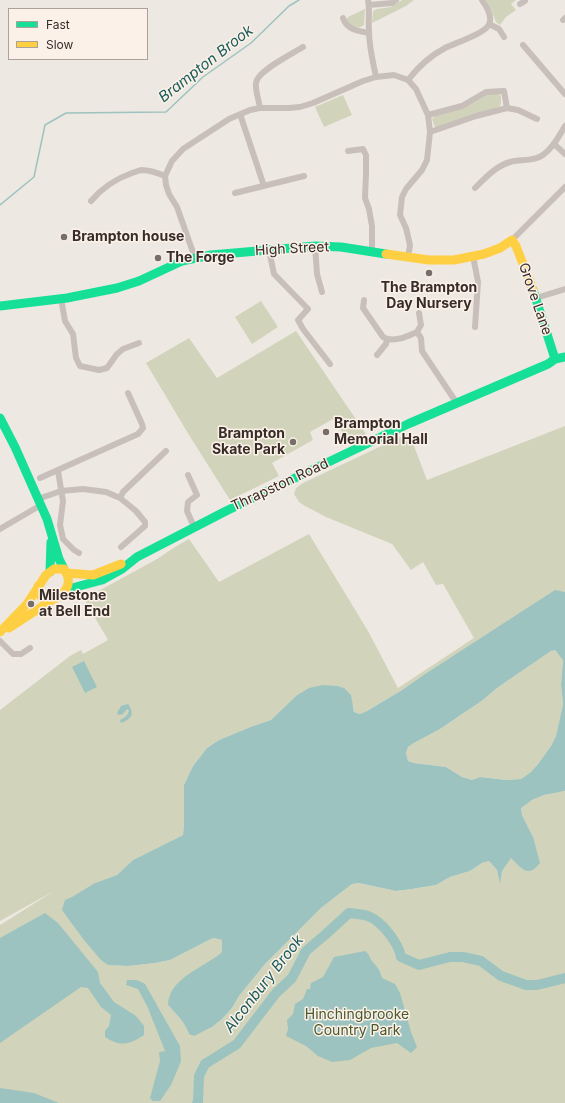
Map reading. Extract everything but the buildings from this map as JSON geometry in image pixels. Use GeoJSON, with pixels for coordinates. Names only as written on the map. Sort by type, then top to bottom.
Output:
{"type":"FeatureCollection","features":[{"type":"Feature","properties":{"kind":"main road","name":"High Street"},"geometry":{"type":"LineString","coordinates":[[0,306],[61,298],[102,290],[134,282],[179,262],[195,258],[232,253],[314,246],[341,247],[429,260],[454,260],[484,254],[500,248],[512,240]]}},
{"type":"Feature","properties":{"kind":"main road","name":"Grove Lane"},"geometry":{"type":"LineString","coordinates":[[512,240],[516,246],[536,298],[555,359]]}},
{"type":"Feature","properties":{"kind":"main road","name":"Thrapston Road"},"geometry":{"type":"LineString","coordinates":[[0,633],[72,588],[102,580],[122,569],[130,562],[226,511],[456,402],[548,364],[555,359],[565,357]]}},
{"type":"Feature","properties":{"kind":"main road"},"geometry":{"type":"LineString","coordinates":[[0,418],[15,446],[47,519],[59,559],[66,571],[69,583],[64,593]]}},
{"type":"Feature","properties":{"kind":"main road"},"geometry":{"type":"LineString","coordinates":[[0,633],[27,603],[41,581],[50,572],[51,532]]}},
{"type":"Feature","properties":{"kind":"main road","name":"Thrapston Road"},"geometry":{"type":"LineString","coordinates":[[50,572],[59,568],[83,575],[97,574],[119,564],[130,562]]}},
{"type":"Feature","properties":{"kind":"main road"},"geometry":{"type":"LineString","coordinates":[[38,586],[38,593],[40,597],[45,600],[52,600]]}},
{"type":"Feature","properties":{"kind":"street"},"geometry":{"type":"LineString","coordinates":[[376,77],[369,33],[368,3],[392,2],[396,0]]}},
{"type":"Feature","properties":{"kind":"street"},"geometry":{"type":"LineString","coordinates":[[408,80],[422,64],[433,55],[457,42],[477,34],[489,24],[489,14],[482,0]]}},
{"type":"Feature","properties":{"kind":"street"},"geometry":{"type":"LineString","coordinates":[[343,18],[344,22],[349,27],[369,33]]}},
{"type":"Feature","properties":{"kind":"street"},"geometry":{"type":"LineString","coordinates":[[489,24],[499,29],[504,37]]}},
{"type":"Feature","properties":{"kind":"street"},"geometry":{"type":"LineString","coordinates":[[523,45],[565,94]]}},
{"type":"Feature","properties":{"kind":"street"},"geometry":{"type":"LineString","coordinates":[[260,108],[256,88],[258,77],[274,65],[303,48]]}},
{"type":"Feature","properties":{"kind":"street"},"geometry":{"type":"LineString","coordinates":[[195,258],[177,207],[169,194],[165,176],[172,161],[184,149],[229,119],[240,114],[260,108],[289,108],[313,104],[363,81],[376,77],[394,75],[408,80],[416,89],[428,115],[430,132],[427,160],[422,170],[402,197],[400,215],[406,228],[410,245],[408,257]]}},
{"type":"Feature","properties":{"kind":"street"},"geometry":{"type":"LineString","coordinates":[[428,115],[462,106],[486,92],[504,91],[507,108]]}},
{"type":"Feature","properties":{"kind":"street"},"geometry":{"type":"LineString","coordinates":[[430,132],[476,116],[507,108],[518,110],[537,119]]}},
{"type":"Feature","properties":{"kind":"street"},"geometry":{"type":"LineString","coordinates":[[240,114],[264,186]]}},
{"type":"Feature","properties":{"kind":"street"},"geometry":{"type":"LineString","coordinates":[[475,188],[496,168],[510,162],[542,156],[554,144],[565,126]]}},
{"type":"Feature","properties":{"kind":"street"},"geometry":{"type":"LineString","coordinates":[[554,144],[565,154]]}},
{"type":"Feature","properties":{"kind":"street"},"geometry":{"type":"LineString","coordinates":[[348,151],[363,149],[366,155],[364,198],[372,226],[372,251]]}},
{"type":"Feature","properties":{"kind":"street"},"geometry":{"type":"LineString","coordinates":[[91,201],[114,181],[141,170],[156,172],[165,176]]}},
{"type":"Feature","properties":{"kind":"street"},"geometry":{"type":"LineString","coordinates":[[235,194],[304,176]]}},
{"type":"Feature","properties":{"kind":"street","name":"High Street"},"geometry":{"type":"LineString","coordinates":[[512,240],[565,187]]}},
{"type":"Feature","properties":{"kind":"street"},"geometry":{"type":"LineString","coordinates":[[314,246],[317,274],[322,292]]}},
{"type":"Feature","properties":{"kind":"street"},"geometry":{"type":"LineString","coordinates":[[269,250],[274,274],[308,309],[298,320],[303,329],[330,364]]}},
{"type":"Feature","properties":{"kind":"street"},"geometry":{"type":"LineString","coordinates":[[473,256],[478,282],[475,327]]}},
{"type":"Feature","properties":{"kind":"street"},"geometry":{"type":"LineString","coordinates":[[536,298],[565,289]]}},
{"type":"Feature","properties":{"kind":"street"},"geometry":{"type":"LineString","coordinates":[[61,298],[65,320],[73,334],[76,358],[80,366],[99,370],[107,368],[117,354],[123,349],[139,343]]}},
{"type":"Feature","properties":{"kind":"street"},"geometry":{"type":"LineString","coordinates":[[364,300],[364,308],[383,337],[387,340],[393,340],[417,332],[421,324],[419,313]]}},
{"type":"Feature","properties":{"kind":"street"},"geometry":{"type":"LineString","coordinates":[[417,332],[421,338],[422,351],[456,402]]}},
{"type":"Feature","properties":{"kind":"street"},"geometry":{"type":"LineString","coordinates":[[377,355],[386,344],[387,340]]}},
{"type":"Feature","properties":{"kind":"street"},"geometry":{"type":"LineString","coordinates":[[40,478],[138,434],[142,428],[142,424],[128,393]]}},
{"type":"Feature","properties":{"kind":"street"},"geometry":{"type":"LineString","coordinates":[[120,498],[123,492],[166,451]]}},
{"type":"Feature","properties":{"kind":"street"},"geometry":{"type":"LineString","coordinates":[[58,471],[63,501],[60,525],[63,539],[79,553]]}},
{"type":"Feature","properties":{"kind":"street"},"geometry":{"type":"LineString","coordinates":[[188,475],[197,495],[188,502],[187,511],[194,527]]}},
{"type":"Feature","properties":{"kind":"street"},"geometry":{"type":"LineString","coordinates":[[0,529],[40,502],[61,491],[83,489],[106,492],[120,498],[136,511],[145,522],[145,526],[121,547]]}},
{"type":"Feature","properties":{"kind":"street"},"geometry":{"type":"LineString","coordinates":[[0,641],[13,654],[21,654],[30,648]]}},
{"type":"Feature","properties":{"kind":"green space"},"geometry":{"type":"Polygon","coordinates":[[[402,0],[414,0],[406,6],[372,23],[373,11],[391,7],[402,0]]]}},
{"type":"Feature","properties":{"kind":"green space"},"geometry":{"type":"Polygon","coordinates":[[[486,0],[516,0],[511,4],[516,10],[506,17],[500,25],[496,22],[486,0]]]}},
{"type":"Feature","properties":{"kind":"green space"},"geometry":{"type":"Polygon","coordinates":[[[365,9],[364,25],[357,27],[346,21],[348,17],[365,9]]]}},
{"type":"Feature","properties":{"kind":"green space"},"geometry":{"type":"Polygon","coordinates":[[[498,93],[501,96],[501,104],[499,107],[437,128],[435,127],[432,119],[435,116],[487,94],[498,93]]]}},
{"type":"Feature","properties":{"kind":"green space"},"geometry":{"type":"Polygon","coordinates":[[[343,95],[352,115],[324,127],[315,107],[343,95]]]}},
{"type":"Feature","properties":{"kind":"green space"},"geometry":{"type":"Polygon","coordinates":[[[261,301],[278,327],[252,344],[235,317],[261,301]]]}},
{"type":"Feature","properties":{"kind":"green space"},"geometry":{"type":"Polygon","coordinates":[[[296,331],[366,434],[342,446],[339,440],[342,432],[333,419],[310,432],[313,440],[272,463],[279,476],[230,500],[146,363],[189,338],[217,378],[296,331]]]}},
{"type":"Feature","properties":{"kind":"green space","name":"Hinchingbrooke Country Park"},"geometry":{"type":"Polygon","coordinates":[[[565,426],[565,592],[555,591],[402,690],[360,714],[354,712],[353,705],[296,696],[271,720],[219,740],[207,748],[193,766],[184,785],[183,835],[133,860],[117,875],[95,883],[112,965],[128,966],[170,960],[211,939],[214,938],[222,940],[221,953],[168,1005],[183,1022],[189,1034],[202,1032],[212,1027],[222,1019],[265,964],[321,908],[352,884],[359,883],[396,891],[436,885],[450,877],[470,871],[482,863],[489,861],[497,870],[500,882],[502,871],[509,860],[533,837],[522,815],[521,807],[544,795],[565,791],[565,1103],[0,1103],[0,925],[54,891],[0,921],[0,710],[70,656],[81,650],[83,654],[108,640],[84,599],[157,559],[189,539],[219,582],[309,534],[368,631],[398,688],[474,638],[443,584],[436,585],[423,562],[411,570],[392,544],[326,517],[305,506],[299,502],[294,494],[296,488],[303,483],[409,433],[427,480],[565,426]]]}},
{"type":"Feature","properties":{"kind":"green space"},"geometry":{"type":"Polygon","coordinates":[[[555,650],[563,659],[561,685],[563,704],[556,736],[551,746],[531,772],[521,779],[506,780],[480,777],[472,780],[462,777],[446,767],[408,761],[406,753],[408,747],[440,729],[483,700],[497,688],[551,651],[555,650]]]}},
{"type":"Feature","properties":{"kind":"water"},"geometry":{"type":"Polygon","coordinates":[[[555,590],[565,592],[565,791],[544,795],[532,800],[521,808],[522,815],[533,837],[540,863],[532,870],[525,870],[511,858],[502,871],[500,884],[497,870],[489,861],[482,863],[470,871],[450,877],[436,885],[396,891],[359,883],[352,884],[321,908],[265,964],[222,1019],[212,1027],[194,1036],[189,1034],[183,1022],[168,1005],[170,996],[174,988],[188,974],[221,953],[222,940],[214,938],[211,939],[170,960],[128,966],[108,965],[101,960],[84,940],[62,910],[65,900],[95,883],[117,875],[133,860],[183,835],[184,785],[193,766],[207,748],[219,740],[271,720],[296,696],[309,688],[323,685],[344,688],[351,695],[354,712],[360,714],[402,690],[555,590]],[[555,650],[551,651],[440,729],[408,747],[406,753],[408,761],[446,767],[462,777],[472,780],[480,777],[506,780],[521,779],[531,772],[538,764],[551,746],[556,736],[563,704],[561,685],[563,660],[555,650]]]}},
{"type":"Feature","properties":{"kind":"water"},"geometry":{"type":"Polygon","coordinates":[[[84,661],[97,687],[85,693],[72,667],[84,661]]]}},
{"type":"Feature","properties":{"kind":"water"},"geometry":{"type":"Polygon","coordinates":[[[128,704],[132,713],[131,716],[128,720],[121,723],[120,720],[127,715],[129,710],[127,709],[123,714],[119,715],[117,713],[121,706],[128,704]]]}},
{"type":"Feature","properties":{"kind":"water"},"geometry":{"type":"Polygon","coordinates":[[[45,913],[58,923],[98,972],[100,983],[114,1002],[136,1016],[144,1026],[144,1035],[134,1041],[124,1044],[115,1042],[105,1037],[105,1031],[109,1026],[111,1015],[101,1007],[88,988],[81,987],[0,1043],[0,938],[45,913]]]}},
{"type":"Feature","properties":{"kind":"water"},"geometry":{"type":"Polygon","coordinates":[[[365,951],[379,970],[382,978],[395,984],[400,993],[411,1032],[417,1047],[411,1053],[397,1043],[371,1048],[350,1060],[332,1062],[318,1056],[306,1046],[286,1036],[288,1029],[287,1020],[293,1014],[295,1004],[303,999],[307,989],[310,989],[311,983],[323,977],[334,957],[365,951]]]}},
{"type":"Feature","properties":{"kind":"water"},"geometry":{"type":"Polygon","coordinates":[[[127,980],[137,980],[145,984],[180,1046],[181,1061],[171,1085],[160,1101],[153,1101],[150,1098],[160,1061],[159,1052],[165,1051],[148,1008],[138,989],[126,985],[127,980]]]}},
{"type":"Feature","properties":{"kind":"water"},"geometry":{"type":"Polygon","coordinates":[[[0,1088],[34,1093],[59,1103],[0,1103],[0,1088]]]}},
{"type":"Feature","properties":{"kind":"waterway","name":"Brampton Brook"},"geometry":{"type":"LineString","coordinates":[[0,205],[34,177],[45,125],[66,113],[166,112],[203,77],[251,43],[289,6],[299,0]]}},
{"type":"Feature","properties":{"kind":"waterway","name":"Alconbury Brook"},"geometry":{"type":"LineString","coordinates":[[197,1103],[199,1076],[205,1064],[237,1044],[276,993],[292,978],[306,951],[349,913],[368,916],[379,923],[397,946],[401,957],[419,965],[450,957],[463,957],[481,961],[501,976],[526,985],[537,985],[565,978]]}},
{"type":"Feature","properties":{"kind":"traffic: fast"},"geometry":{"type":"LineString","coordinates":[[0,306],[67,298],[117,288],[139,281],[182,261],[211,255],[315,246],[341,247],[386,254]]}},
{"type":"Feature","properties":{"kind":"traffic: fast"},"geometry":{"type":"LineString","coordinates":[[533,290],[555,359]]}},
{"type":"Feature","properties":{"kind":"traffic: fast"},"geometry":{"type":"LineString","coordinates":[[64,593],[72,588],[102,580],[122,569],[137,557],[226,511],[408,424],[548,364],[555,359],[565,357]]}},
{"type":"Feature","properties":{"kind":"traffic: fast"},"geometry":{"type":"LineString","coordinates":[[0,418],[15,447],[47,519],[59,559],[64,569]]}},
{"type":"Feature","properties":{"kind":"traffic: fast"},"geometry":{"type":"LineString","coordinates":[[50,572],[51,542]]}},
{"type":"Feature","properties":{"kind":"traffic: slow"},"geometry":{"type":"LineString","coordinates":[[386,254],[429,260],[454,260],[484,254],[500,248],[512,240],[516,246],[533,290]]}},
{"type":"Feature","properties":{"kind":"traffic: slow"},"geometry":{"type":"LineString","coordinates":[[67,573],[93,575],[121,564]]}},
{"type":"Feature","properties":{"kind":"traffic: slow"},"geometry":{"type":"LineString","coordinates":[[0,632],[27,604],[46,575],[54,569],[64,569],[68,576],[68,585],[65,591],[54,599],[43,599],[39,594],[38,586]]}},
{"type":"Feature","properties":{"kind":"traffic: slow"},"geometry":{"type":"LineString","coordinates":[[9,628],[52,600]]}},
{"type":"Feature","properties":{"kind":"place","name":"Brampton house"},"geometry":{"type":"Point","coordinates":[64,237]}},
{"type":"Feature","properties":{"kind":"place","name":"The Forge"},"geometry":{"type":"Point","coordinates":[158,258]}},
{"type":"Feature","properties":{"kind":"place","name":"The Brampton Day Nursery"},"geometry":{"type":"Point","coordinates":[429,273]}},
{"type":"Feature","properties":{"kind":"place","name":"Brampton Memorial Hall"},"geometry":{"type":"Point","coordinates":[326,432]}},
{"type":"Feature","properties":{"kind":"place","name":"Brampton Skate Park"},"geometry":{"type":"Point","coordinates":[293,442]}},
{"type":"Feature","properties":{"kind":"place","name":"Milestone at Bell End"},"geometry":{"type":"Point","coordinates":[31,604]}}]}
